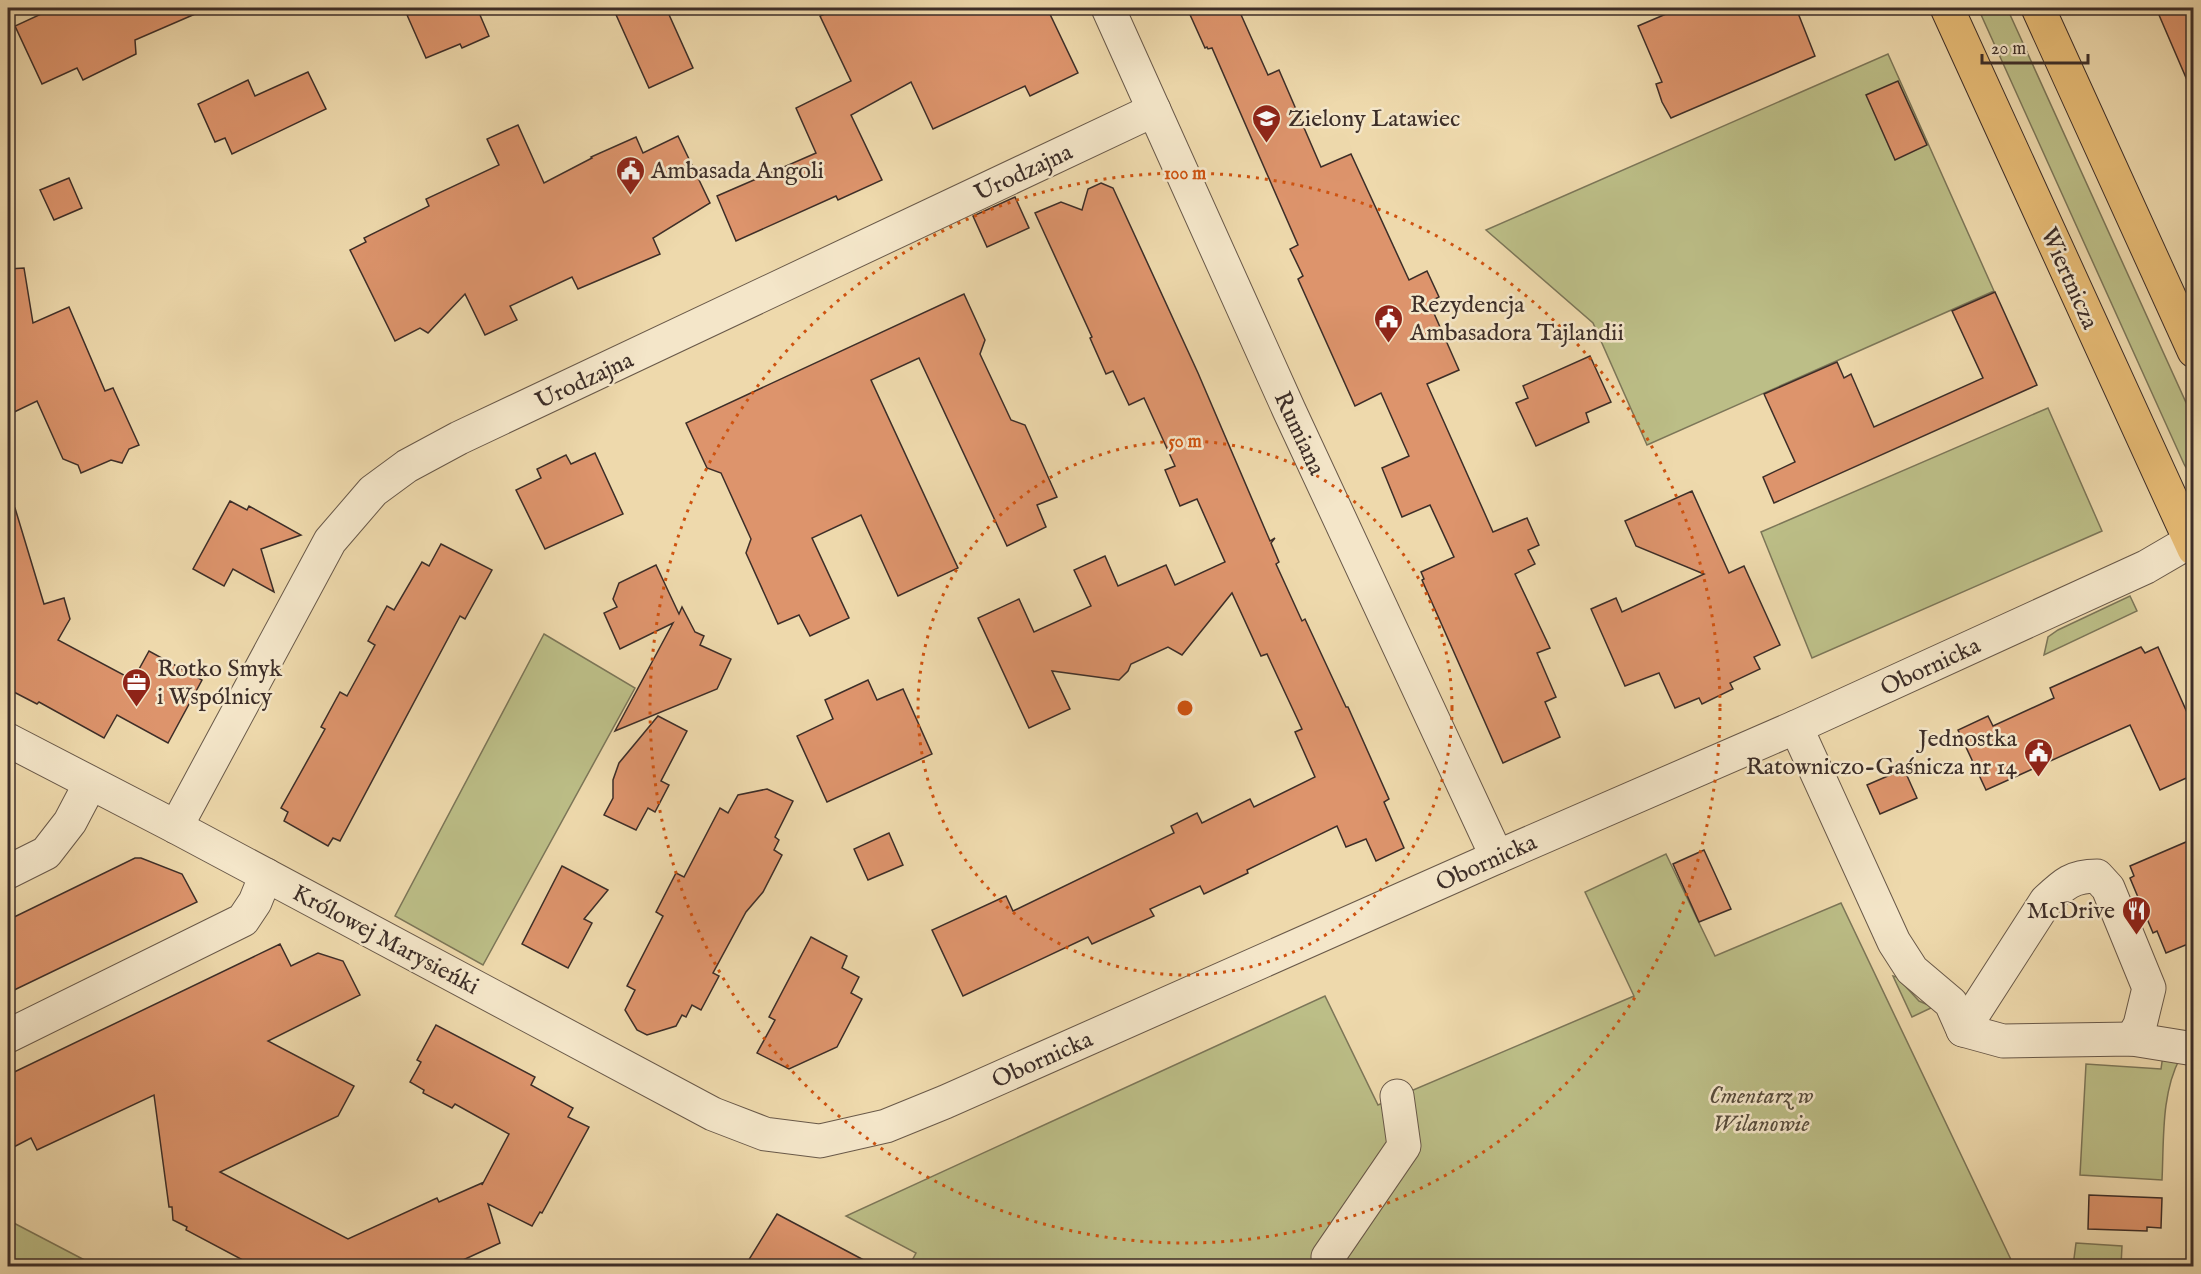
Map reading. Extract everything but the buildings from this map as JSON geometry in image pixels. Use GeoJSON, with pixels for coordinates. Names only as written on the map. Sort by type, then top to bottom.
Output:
{"type":"FeatureCollection","features":[{"type":"Feature","properties":{"kind":"main road","name":"Wiertnicza"},"geometry":{"type":"LineString","coordinates":[[1947,8],[2192,543]]}},
{"type":"Feature","properties":{"kind":"main road"},"geometry":{"type":"LineString","coordinates":[[2038,8],[2193,351]]}},
{"type":"Feature","properties":{"kind":"street","name":"Rumiana"},"geometry":{"type":"LineString","coordinates":[[1108,8],[1284,400],[1497,857]]}},
{"type":"Feature","properties":{"kind":"street","name":"Urodzajna"},"geometry":{"type":"LineString","coordinates":[[176,827],[330,541],[352,513],[381,485],[407,466],[459,438],[1154,110]]}},
{"type":"Feature","properties":{"kind":"street","name":"Obornicka"},"geometry":{"type":"LineString","coordinates":[[765,1134],[820,1141],[886,1126],[1796,727],[2146,567],[2192,543]]}},
{"type":"Feature","properties":{"kind":"street"},"geometry":{"type":"LineString","coordinates":[[1796,727],[1894,942],[1912,970],[1951,1003],[1963,1030]]}},
{"type":"Feature","properties":{"kind":"street","name":"Królowej Marysieńki"},"geometry":{"type":"LineString","coordinates":[[8,740],[176,827],[713,1114],[765,1134]]}},
{"type":"Feature","properties":{"kind":"street"},"geometry":{"type":"LineString","coordinates":[[8,872],[46,853],[70,822],[90,784]]}},
{"type":"Feature","properties":{"kind":"street"},"geometry":{"type":"LineString","coordinates":[[8,1036],[243,920],[255,902],[266,875]]}},
{"type":"Feature","properties":{"kind":"street"},"geometry":{"type":"LineString","coordinates":[[1963,1030],[2046,901],[2063,884],[2080,876],[2097,876],[2108,888],[2149,988],[2140,1024],[2132,1039]]}},
{"type":"Feature","properties":{"kind":"street"},"geometry":{"type":"LineString","coordinates":[[1963,1030],[2003,1041],[2132,1039],[2193,1049]]}},
{"type":"Feature","properties":{"kind":"street"},"geometry":{"type":"LineString","coordinates":[[1328,1257],[1404,1146],[1397,1096]]}},
{"type":"Feature","properties":{"kind":"green space"},"geometry":{"type":"Polygon","coordinates":[[[1978,8],[2007,8],[2193,418],[2193,480],[2184,464],[1978,8]]]}},
{"type":"Feature","properties":{"kind":"green space"},"geometry":{"type":"Polygon","coordinates":[[[1888,54],[1994,291],[1647,445],[1593,323],[1486,230],[1888,54]]]}},
{"type":"Feature","properties":{"kind":"green space"},"geometry":{"type":"Polygon","coordinates":[[[2048,408],[2102,531],[1812,658],[1761,532],[2048,408]]]}},
{"type":"Feature","properties":{"kind":"green space"},"geometry":{"type":"Polygon","coordinates":[[[2130,596],[2137,611],[2044,655],[2048,637],[2058,630],[2130,596]]]}},
{"type":"Feature","properties":{"kind":"green space"},"geometry":{"type":"Polygon","coordinates":[[[544,634],[635,688],[483,965],[395,916],[544,634]]]}},
{"type":"Feature","properties":{"kind":"green space","name":"Cmentarz w Wilanowie"},"geometry":{"type":"Polygon","coordinates":[[[1666,854],[1715,956],[1841,903],[2014,1266],[909,1266],[916,1253],[846,1216],[1325,996],[1378,1105],[1634,996],[1585,892],[1666,854]]]}},
{"type":"Feature","properties":{"kind":"green space"},"geometry":{"type":"Polygon","coordinates":[[[1893,976],[1897,977],[1919,1001],[1933,1007],[1912,1017],[1893,976]]]}},
{"type":"Feature","properties":{"kind":"green space"},"geometry":{"type":"Polygon","coordinates":[[[2163,1055],[2180,1058],[2166,1102],[2162,1180],[2080,1175],[2086,1064],[2161,1069],[2163,1055]]]}},
{"type":"Feature","properties":{"kind":"green space"},"geometry":{"type":"Polygon","coordinates":[[[8,1220],[96,1266],[27,1266],[8,1256],[8,1220]]]}},
{"type":"Feature","properties":{"kind":"green space"},"geometry":{"type":"Polygon","coordinates":[[[2076,1243],[2122,1246],[2121,1266],[2073,1266],[2076,1243]]]}},
{"type":"Feature","properties":{"kind":"place","name":"Zielony Latawiec"},"geometry":{"type":"Point","coordinates":[1267,144]}},
{"type":"Feature","properties":{"kind":"place","name":"Ambasada Angoli"},"geometry":{"type":"Point","coordinates":[630,196]}},
{"type":"Feature","properties":{"kind":"place","name":"Rezydencja Ambasadora Tajlandii"},"geometry":{"type":"Point","coordinates":[1389,344]}},
{"type":"Feature","properties":{"kind":"place","name":"Rotko Smyk i Wspólnicy"},"geometry":{"type":"Point","coordinates":[136,708]}},
{"type":"Feature","properties":{"kind":"place","name":"Jednostka Ratowniczo-Gaśnicza nr 14"},"geometry":{"type":"Point","coordinates":[2038,778]}},
{"type":"Feature","properties":{"kind":"place","name":"McDrive"},"geometry":{"type":"Point","coordinates":[2136,936]}}]}
